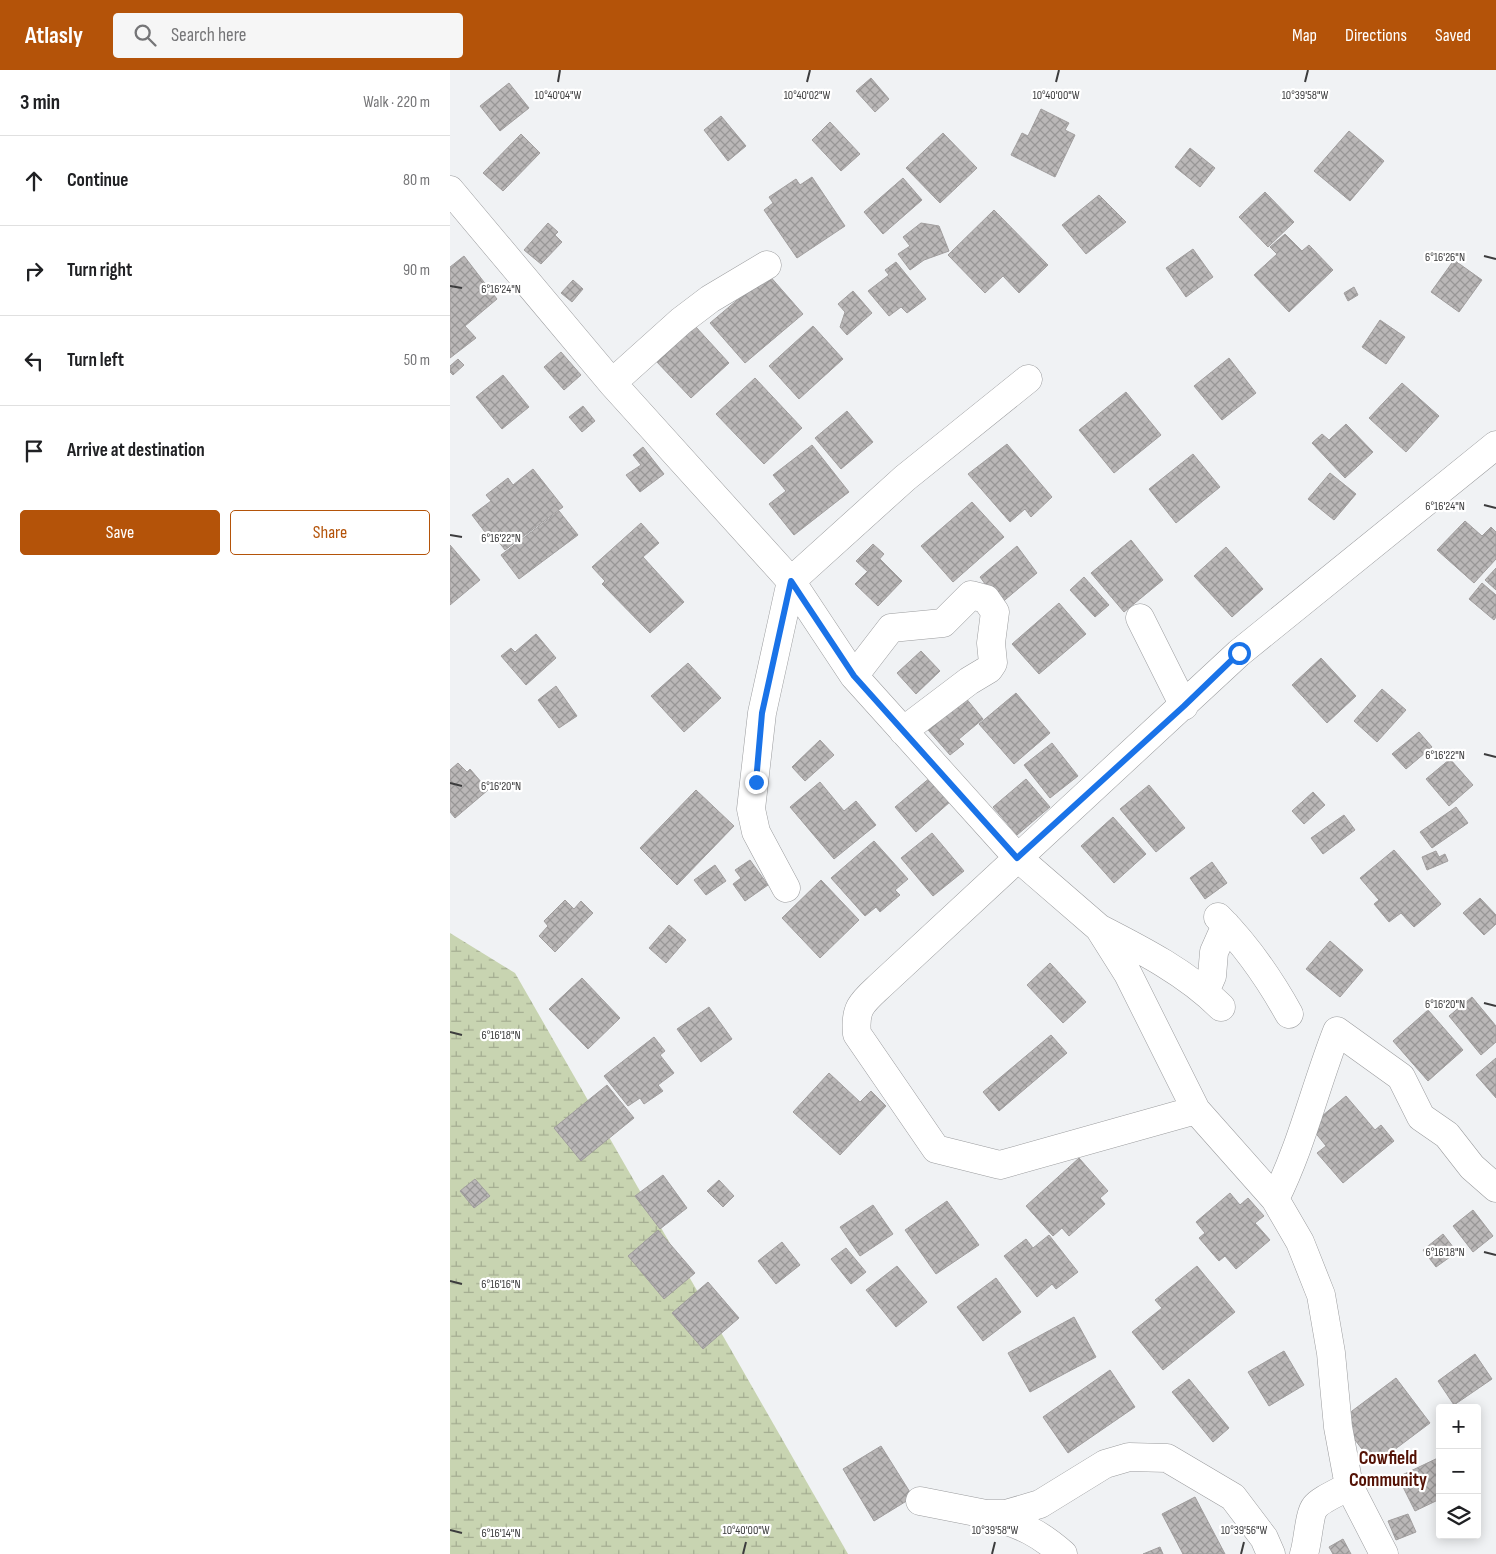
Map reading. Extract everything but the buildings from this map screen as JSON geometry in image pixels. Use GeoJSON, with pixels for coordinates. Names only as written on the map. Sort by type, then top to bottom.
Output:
{"type":"FeatureCollection","features":[{"type":"Feature","properties":{"kind":"street"},"geometry":{"type":"LineString","coordinates":[[450,190],[612,383],[791,581],[854,676],[1017,858],[1099,928],[1144,951],[1213,999],[1214,952],[1222,921],[1246,946],[1289,1014]]}},
{"type":"Feature","properties":{"kind":"street"},"geometry":{"type":"LineString","coordinates":[[612,383],[681,321],[710,299],[767,265]]}},
{"type":"Feature","properties":{"kind":"street"},"geometry":{"type":"LineString","coordinates":[[786,888],[756,832],[751,809],[756,782],[762,713],[791,581],[904,478],[1028,379]]}},
{"type":"Feature","properties":{"kind":"street"},"geometry":{"type":"LineString","coordinates":[[1196,1110],[1000,1165],[936,1148],[857,1034],[855,1016],[866,1000],[1239,653],[1496,445]]}},
{"type":"Feature","properties":{"kind":"street"},"geometry":{"type":"LineString","coordinates":[[854,676],[891,628],[943,623],[971,595],[986,599],[995,612],[991,643],[993,663],[989,669],[903,731]]}},
{"type":"Feature","properties":{"kind":"street"},"geometry":{"type":"LineString","coordinates":[[1140,618],[1184,706]]}},
{"type":"Feature","properties":{"kind":"street"},"geometry":{"type":"LineString","coordinates":[[1099,928],[1128,974],[1196,1110],[1275,1199],[1300,1242],[1321,1295],[1331,1353],[1338,1427],[1349,1486],[1384,1554]]}},
{"type":"Feature","properties":{"kind":"street"},"geometry":{"type":"LineString","coordinates":[[1275,1199],[1300,1142],[1319,1078],[1338,1031],[1401,1077],[1421,1117],[1447,1135],[1472,1167],[1496,1188]]}},
{"type":"Feature","properties":{"kind":"street"},"geometry":{"type":"LineString","coordinates":[[986,1514],[1006,1514],[1040,1504],[1105,1464],[1129,1458],[1167,1458],[1233,1497],[1264,1538],[1272,1554]]}},
{"type":"Feature","properties":{"kind":"street"},"geometry":{"type":"LineString","coordinates":[[1304,1554],[1309,1541],[1310,1520],[1315,1507],[1349,1486]]}},
{"type":"Feature","properties":{"kind":"street"},"geometry":{"type":"LineString","coordinates":[[920,1501],[986,1514],[1020,1524],[1044,1536],[1063,1554]]}},
{"type":"Feature","properties":{"kind":"green space"},"geometry":{"type":"Polygon","coordinates":[[[450,933],[515,973],[848,1554],[450,1554],[450,933]]]}},
{"type":"Feature","properties":{"kind":"district","name":"Cowfield Community"},"geometry":{"type":"Point","coordinates":[1388,1468]}},
{"type":"Feature","properties":{"kind":"route"},"geometry":{"type":"LineString","coordinates":[[756,782],[762,713],[791,581],[854,676],[1017,858],[1184,706],[1239,653]]}}]}
